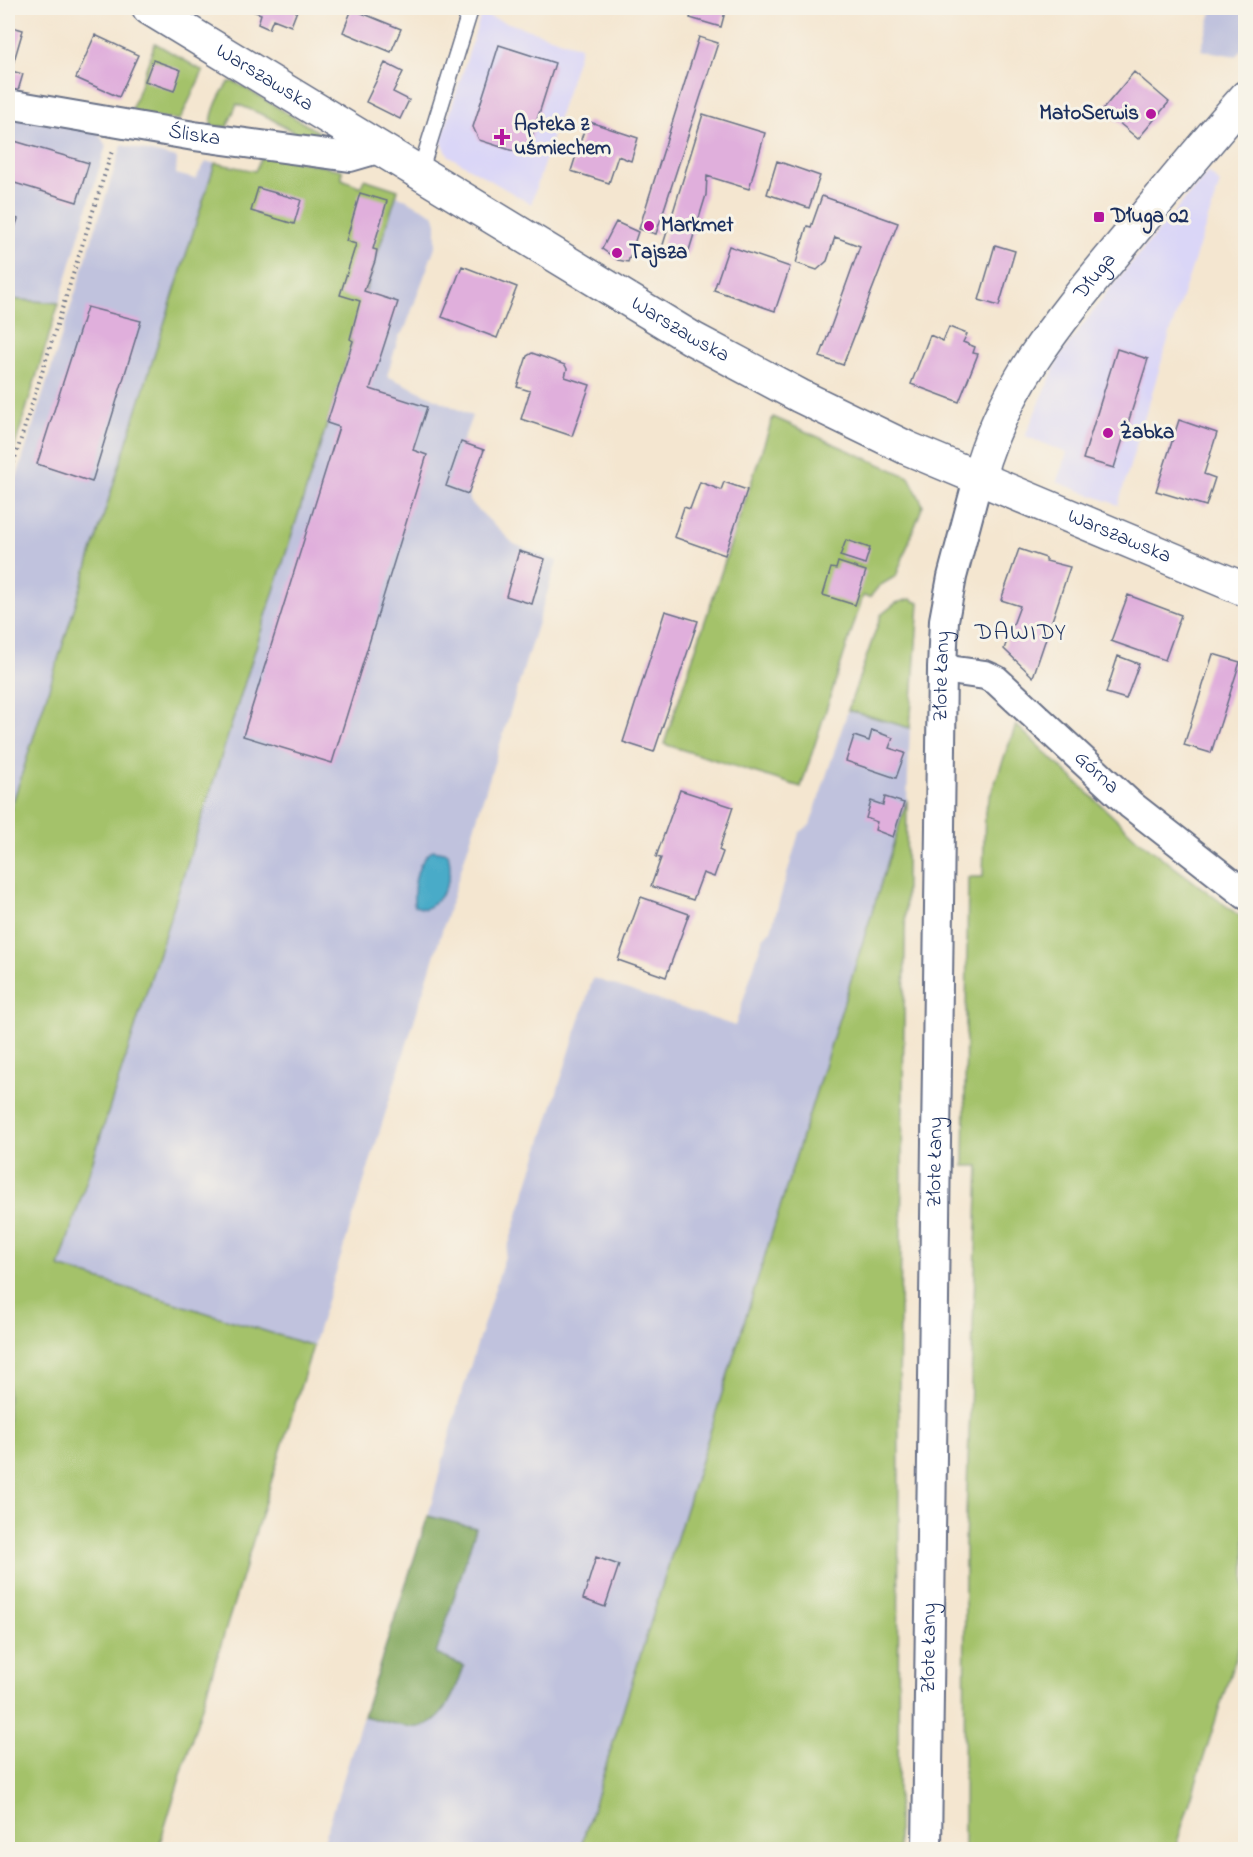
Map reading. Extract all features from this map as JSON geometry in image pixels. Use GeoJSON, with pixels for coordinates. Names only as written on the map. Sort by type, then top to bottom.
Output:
{"type":"FeatureCollection","features":[{"type":"Feature","properties":{"kind":"street","name":"Warszawska"},"geometry":{"type":"LineString","coordinates":[[149,8],[693,339],[800,396],[978,479],[1245,590]]}},
{"type":"Feature","properties":{"kind":"street","name":"Długa"},"geometry":{"type":"LineString","coordinates":[[978,479],[993,432],[1006,403],[1053,327],[1245,97]]}},
{"type":"Feature","properties":{"kind":"street","name":"Śliska"},"geometry":{"type":"LineString","coordinates":[[8,104],[120,124],[350,157],[381,148]]}},
{"type":"Feature","properties":{"kind":"street","name":"Złote Łany"},"geometry":{"type":"LineString","coordinates":[[927,1850],[942,669],[944,620],[950,588],[978,479]]}},
{"type":"Feature","properties":{"kind":"street","name":"Górna"},"geometry":{"type":"LineString","coordinates":[[942,669],[985,675],[996,680],[1158,829],[1245,895]]}},
{"type":"Feature","properties":{"kind":"lane"},"geometry":{"type":"LineString","coordinates":[[420,172],[471,8]]}},
{"type":"Feature","properties":{"kind":"path"},"geometry":{"type":"LineString","coordinates":[[8,480],[120,124]]}},
{"type":"Feature","properties":{"kind":"shaded area"},"geometry":{"type":"Polygon","coordinates":[[[1213,8],[1245,8],[1245,46],[1236,56],[1201,50],[1213,8]]]}},
{"type":"Feature","properties":{"kind":"shaded area"},"geometry":{"type":"Polygon","coordinates":[[[481,14],[581,47],[531,204],[449,156],[441,141],[481,14]]]}},
{"type":"Feature","properties":{"kind":"shaded area"},"geometry":{"type":"Polygon","coordinates":[[[12,116],[97,131],[106,146],[59,303],[8,299],[8,123],[12,116]]]}},
{"type":"Feature","properties":{"kind":"shaded area"},"geometry":{"type":"Polygon","coordinates":[[[122,145],[177,158],[176,174],[195,179],[206,162],[215,163],[8,818],[8,505],[122,145]]]}},
{"type":"Feature","properties":{"kind":"shaded area"},"geometry":{"type":"Polygon","coordinates":[[[1208,172],[1220,183],[1172,327],[1118,505],[1057,482],[1067,453],[1025,436],[1060,356],[1107,292],[1208,172]]]}},
{"type":"Feature","properties":{"kind":"shaded area"},"geometry":{"type":"Polygon","coordinates":[[[397,195],[433,214],[436,218],[436,244],[405,329],[399,336],[387,376],[472,416],[446,486],[468,494],[469,501],[514,544],[557,561],[313,1346],[59,1267],[341,380],[353,340],[350,339],[360,301],[397,195]]]}},
{"type":"Feature","properties":{"kind":"shaded area"},"geometry":{"type":"Polygon","coordinates":[[[848,710],[910,728],[907,800],[580,1849],[321,1850],[363,1716],[418,1727],[436,1655],[476,1528],[428,1516],[458,1405],[593,978],[735,1026],[763,938],[771,930],[799,833],[810,825],[848,710]]]}},
{"type":"Feature","properties":{"kind":"green space"},"geometry":{"type":"Polygon","coordinates":[[[155,43],[203,71],[180,120],[130,114],[155,43]]]}},
{"type":"Feature","properties":{"kind":"green space"},"geometry":{"type":"Polygon","coordinates":[[[229,82],[235,82],[330,139],[326,145],[312,143],[268,117],[237,104],[227,127],[211,126],[217,103],[229,82]]]}},
{"type":"Feature","properties":{"kind":"green space"},"geometry":{"type":"Polygon","coordinates":[[[263,154],[342,170],[342,179],[361,187],[364,179],[398,190],[350,339],[353,341],[341,380],[59,1267],[313,1346],[158,1849],[8,1850],[8,818],[215,163],[255,171],[263,154]]]}},
{"type":"Feature","properties":{"kind":"green space"},"geometry":{"type":"Polygon","coordinates":[[[8,299],[59,303],[8,468],[8,299]]]}},
{"type":"Feature","properties":{"kind":"green space"},"geometry":{"type":"Polygon","coordinates":[[[773,417],[909,477],[923,505],[896,576],[879,586],[870,597],[863,596],[801,787],[664,744],[773,417]]]}},
{"type":"Feature","properties":{"kind":"green space"},"geometry":{"type":"Polygon","coordinates":[[[910,599],[919,603],[910,728],[848,710],[881,615],[896,603],[910,599]]]}},
{"type":"Feature","properties":{"kind":"green space"},"geometry":{"type":"Polygon","coordinates":[[[1016,725],[1137,839],[1245,920],[1245,1627],[1175,1849],[964,1849],[965,1543],[979,1166],[964,1166],[968,877],[983,877],[985,810],[1016,725]]]}},
{"type":"Feature","properties":{"kind":"green space"},"geometry":{"type":"Polygon","coordinates":[[[907,800],[899,1394],[898,1849],[580,1849],[907,800]]]}},
{"type":"Feature","properties":{"kind":"green space"},"geometry":{"type":"Polygon","coordinates":[[[428,1516],[476,1528],[436,1654],[464,1666],[443,1712],[427,1724],[413,1727],[363,1716],[428,1516]]]}},
{"type":"Feature","properties":{"kind":"water"},"geometry":{"type":"Polygon","coordinates":[[[433,850],[448,853],[449,878],[438,899],[425,909],[414,906],[414,890],[419,868],[433,850]]]}},
{"type":"Feature","properties":{"kind":"building"},"geometry":{"type":"Polygon","coordinates":[[[244,8],[298,8],[291,26],[273,19],[269,29],[258,24],[261,14],[244,8]]]}},
{"type":"Feature","properties":{"kind":"building"},"geometry":{"type":"Polygon","coordinates":[[[693,8],[726,8],[721,27],[690,18],[693,8]]]}},
{"type":"Feature","properties":{"kind":"building"},"geometry":{"type":"Polygon","coordinates":[[[352,9],[401,29],[391,52],[343,32],[352,9]]]}},
{"type":"Feature","properties":{"kind":"building"},"geometry":{"type":"Polygon","coordinates":[[[9,26],[23,30],[11,71],[23,74],[17,94],[8,91],[9,26]]]}},
{"type":"Feature","properties":{"kind":"building"},"geometry":{"type":"Polygon","coordinates":[[[95,35],[138,55],[119,97],[76,78],[95,35]]]}},
{"type":"Feature","properties":{"kind":"building"},"geometry":{"type":"Polygon","coordinates":[[[699,37],[718,43],[656,234],[639,229],[699,37]]]}},
{"type":"Feature","properties":{"kind":"building"},"geometry":{"type":"Polygon","coordinates":[[[499,45],[555,63],[526,155],[479,140],[473,127],[499,45]]]}},
{"type":"Feature","properties":{"kind":"building"},"geometry":{"type":"Polygon","coordinates":[[[153,60],[181,70],[174,91],[145,81],[153,60]]]}},
{"type":"Feature","properties":{"kind":"building"},"geometry":{"type":"Polygon","coordinates":[[[385,63],[403,72],[393,92],[409,100],[400,119],[366,102],[385,63]]]}},
{"type":"Feature","properties":{"kind":"building"},"geometry":{"type":"Polygon","coordinates":[[[1134,72],[1169,102],[1138,139],[1103,109],[1134,72]]]}},
{"type":"Feature","properties":{"kind":"building"},"geometry":{"type":"Polygon","coordinates":[[[703,114],[765,133],[749,189],[707,176],[706,195],[687,257],[662,248],[703,114]]]}},
{"type":"Feature","properties":{"kind":"building"},"geometry":{"type":"Polygon","coordinates":[[[587,121],[638,138],[631,161],[618,156],[609,183],[571,171],[587,121]]]}},
{"type":"Feature","properties":{"kind":"building"},"geometry":{"type":"Polygon","coordinates":[[[11,140],[89,163],[77,202],[8,181],[8,152],[11,140]]]}},
{"type":"Feature","properties":{"kind":"building"},"geometry":{"type":"Polygon","coordinates":[[[777,161],[820,176],[809,208],[767,194],[777,161]]]}},
{"type":"Feature","properties":{"kind":"building"},"geometry":{"type":"Polygon","coordinates":[[[258,188],[301,200],[294,224],[251,211],[258,188]]]}},
{"type":"Feature","properties":{"kind":"building"},"geometry":{"type":"Polygon","coordinates":[[[360,193],[387,201],[373,249],[377,250],[375,261],[364,291],[398,302],[370,389],[427,407],[413,450],[427,455],[332,763],[243,736],[339,427],[327,423],[353,341],[350,339],[360,301],[340,295],[356,244],[346,241],[360,193]]]}},
{"type":"Feature","properties":{"kind":"building"},"geometry":{"type":"Polygon","coordinates":[[[822,196],[898,223],[843,365],[820,357],[860,246],[835,237],[827,261],[817,270],[796,263],[807,226],[811,227],[822,196]]]}},
{"type":"Feature","properties":{"kind":"building"},"geometry":{"type":"Polygon","coordinates":[[[8,215],[18,219],[8,247],[8,215]]]}},
{"type":"Feature","properties":{"kind":"building"},"geometry":{"type":"Polygon","coordinates":[[[616,222],[638,232],[628,262],[618,260],[602,249],[616,222]]]}},
{"type":"Feature","properties":{"kind":"building"},"geometry":{"type":"Polygon","coordinates":[[[995,245],[1015,251],[999,306],[979,300],[995,245]]]}},
{"type":"Feature","properties":{"kind":"building"},"geometry":{"type":"Polygon","coordinates":[[[729,246],[790,267],[775,311],[714,290],[729,246]]]}},
{"type":"Feature","properties":{"kind":"building"},"geometry":{"type":"Polygon","coordinates":[[[462,266],[517,287],[497,338],[442,317],[462,266]]]}},
{"type":"Feature","properties":{"kind":"building"},"geometry":{"type":"Polygon","coordinates":[[[87,307],[141,321],[92,482],[37,464],[87,307]]]}},
{"type":"Feature","properties":{"kind":"building"},"geometry":{"type":"Polygon","coordinates":[[[949,327],[967,334],[963,342],[975,347],[973,353],[978,354],[959,402],[911,384],[930,335],[943,341],[949,327]]]}},
{"type":"Feature","properties":{"kind":"building"},"geometry":{"type":"Polygon","coordinates":[[[1117,349],[1148,359],[1114,468],[1083,459],[1117,349]]]}},
{"type":"Feature","properties":{"kind":"building"},"geometry":{"type":"Polygon","coordinates":[[[532,353],[565,365],[567,369],[565,377],[590,385],[572,436],[521,419],[530,391],[517,387],[527,356],[532,353]]]}},
{"type":"Feature","properties":{"kind":"building"},"geometry":{"type":"Polygon","coordinates":[[[1179,420],[1217,433],[1204,474],[1215,478],[1206,506],[1156,491],[1179,420]]]}},
{"type":"Feature","properties":{"kind":"building"},"geometry":{"type":"Polygon","coordinates":[[[461,442],[484,450],[468,494],[446,486],[461,442]]]}},
{"type":"Feature","properties":{"kind":"building"},"geometry":{"type":"Polygon","coordinates":[[[700,482],[721,490],[724,482],[747,490],[725,555],[674,537],[684,507],[690,509],[700,482]]]}},
{"type":"Feature","properties":{"kind":"building"},"geometry":{"type":"Polygon","coordinates":[[[846,540],[870,548],[865,564],[840,556],[846,540]]]}},
{"type":"Feature","properties":{"kind":"building"},"geometry":{"type":"Polygon","coordinates":[[[1019,549],[1046,558],[1046,561],[1070,567],[1033,677],[1004,649],[1020,606],[1001,600],[1019,549]]]}},
{"type":"Feature","properties":{"kind":"building"},"geometry":{"type":"Polygon","coordinates":[[[519,551],[545,559],[532,604],[506,596],[519,551]]]}},
{"type":"Feature","properties":{"kind":"building"},"geometry":{"type":"Polygon","coordinates":[[[838,562],[866,571],[855,605],[823,595],[831,568],[836,569],[838,562]]]}},
{"type":"Feature","properties":{"kind":"building"},"geometry":{"type":"Polygon","coordinates":[[[1128,595],[1181,615],[1165,660],[1111,641],[1128,595]]]}},
{"type":"Feature","properties":{"kind":"building"},"geometry":{"type":"Polygon","coordinates":[[[665,611],[698,621],[654,752],[623,742],[665,611]]]}},
{"type":"Feature","properties":{"kind":"building"},"geometry":{"type":"Polygon","coordinates":[[[1213,654],[1240,662],[1211,753],[1184,745],[1213,654]]]}},
{"type":"Feature","properties":{"kind":"building"},"geometry":{"type":"Polygon","coordinates":[[[1118,656],[1139,664],[1126,699],[1106,693],[1118,656]]]}},
{"type":"Feature","properties":{"kind":"building"},"geometry":{"type":"Polygon","coordinates":[[[872,730],[893,738],[889,748],[905,753],[896,778],[846,761],[854,736],[869,741],[872,730]]]}},
{"type":"Feature","properties":{"kind":"building"},"geometry":{"type":"Polygon","coordinates":[[[680,790],[733,807],[719,850],[723,852],[714,877],[703,873],[693,900],[651,886],[661,858],[656,857],[680,790]]]}},
{"type":"Feature","properties":{"kind":"building"},"geometry":{"type":"Polygon","coordinates":[[[885,797],[904,803],[893,837],[875,830],[877,822],[866,818],[871,801],[883,805],[885,797]]]}},
{"type":"Feature","properties":{"kind":"building"},"geometry":{"type":"Polygon","coordinates":[[[641,897],[689,914],[666,977],[618,960],[641,897]]]}},
{"type":"Feature","properties":{"kind":"building"},"geometry":{"type":"Polygon","coordinates":[[[596,1557],[619,1565],[605,1607],[583,1599],[596,1557]]]}},
{"type":"Feature","properties":{"kind":"place","name":"MatoSerwis"},"geometry":{"type":"Point","coordinates":[1151,114]}},
{"type":"Feature","properties":{"kind":"place","name":"Apteka z uśmiechem"},"geometry":{"type":"Point","coordinates":[502,137]}},
{"type":"Feature","properties":{"kind":"place","name":"Długa 02"},"geometry":{"type":"Point","coordinates":[1099,217]}},
{"type":"Feature","properties":{"kind":"place","name":"Markmet"},"geometry":{"type":"Point","coordinates":[649,226]}},
{"type":"Feature","properties":{"kind":"place","name":"Tajsza"},"geometry":{"type":"Point","coordinates":[617,253]}},
{"type":"Feature","properties":{"kind":"place","name":"Żabka"},"geometry":{"type":"Point","coordinates":[1108,433]}},
{"type":"Feature","properties":{"kind":"district","name":"DAWIDY"},"geometry":{"type":"Point","coordinates":[1021,633]}}]}
